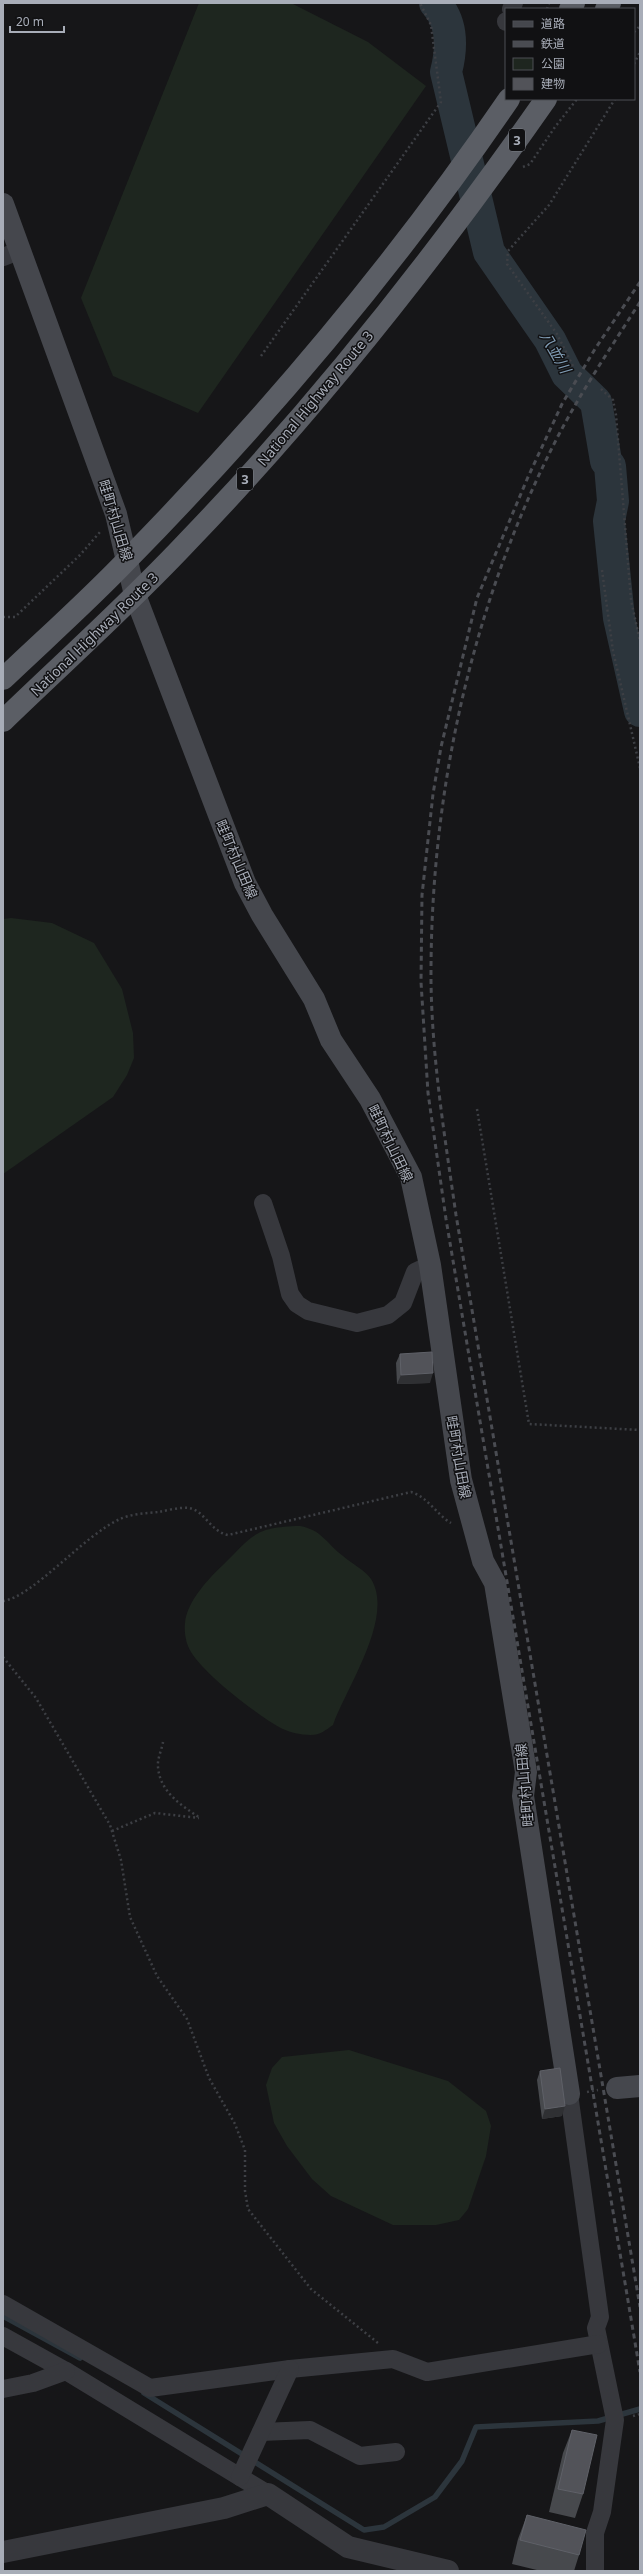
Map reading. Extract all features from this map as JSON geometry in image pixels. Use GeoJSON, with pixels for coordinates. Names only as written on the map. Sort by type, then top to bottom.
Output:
{"type":"FeatureCollection","features":[{"type":"Feature","properties":{"kind":"highway","name":"National Highway Route 3"},"geometry":{"type":"LineString","coordinates":[[3,679],[128,559],[275,401],[392,261],[453,181],[508,100]]}},
{"type":"Feature","properties":{"kind":"highway","name":"National Highway Route 3"},"geometry":{"type":"LineString","coordinates":[[3,721],[135,595],[189,541],[304,414],[418,274],[489,180],[545,100]]}},
{"type":"Feature","properties":{"kind":"main road","name":"畦町村山田線"},"geometry":{"type":"LineString","coordinates":[[3,204],[12,254],[116,514],[128,559],[135,595],[246,883],[262,916],[314,999],[331,1040],[370,1099],[411,1177],[430,1265],[461,1480],[483,1561],[495,1583],[526,1772],[523,1796],[569,2094]]}},
{"type":"Feature","properties":{"kind":"main road"},"geometry":{"type":"LineString","coordinates":[[617,2088],[640,2086]]}},
{"type":"Feature","properties":{"kind":"street"},"geometry":{"type":"LineString","coordinates":[[263,1203],[281,1256],[290,1294],[297,1304],[308,1311],[357,1323],[388,1315],[403,1303],[415,1272],[430,1265]]}},
{"type":"Feature","properties":{"kind":"street"},"geometry":{"type":"LineString","coordinates":[[569,2094],[600,2316],[596,2328],[615,2420],[602,2512],[595,2533],[594,2571]]}},
{"type":"Feature","properties":{"kind":"street"},"geometry":{"type":"LineString","coordinates":[[3,2304],[150,2388],[290,2369],[393,2359],[427,2372],[599,2344]]}},
{"type":"Feature","properties":{"kind":"street"},"geometry":{"type":"LineString","coordinates":[[3,2336],[66,2371],[268,2494],[348,2547],[448,2571]]}},
{"type":"Feature","properties":{"kind":"street"},"geometry":{"type":"LineString","coordinates":[[240,2478],[290,2369]]}},
{"type":"Feature","properties":{"kind":"street"},"geometry":{"type":"LineString","coordinates":[[3,2389],[33,2383],[66,2371]]}},
{"type":"Feature","properties":{"kind":"street"},"geometry":{"type":"LineString","coordinates":[[261,2432],[310,2430],[360,2456],[396,2452]]}},
{"type":"Feature","properties":{"kind":"street"},"geometry":{"type":"LineString","coordinates":[[3,2552],[224,2508],[268,2494]]}},
{"type":"Feature","properties":{"kind":"path"},"geometry":{"type":"LineString","coordinates":[[261,356],[441,102],[431,25],[420,3]]}},
{"type":"Feature","properties":{"kind":"path"},"geometry":{"type":"LineString","coordinates":[[635,62],[640,52]]}},
{"type":"Feature","properties":{"kind":"path"},"geometry":{"type":"LineString","coordinates":[[519,169],[530,164],[555,127],[576,100]]}},
{"type":"Feature","properties":{"kind":"path"},"geometry":{"type":"LineString","coordinates":[[573,366],[557,334],[507,264],[508,251],[549,205],[614,100]]}},
{"type":"Feature","properties":{"kind":"path"},"geometry":{"type":"LineString","coordinates":[[601,389],[613,400],[616,415],[631,600],[640,642]]}},
{"type":"Feature","properties":{"kind":"path"},"geometry":{"type":"LineString","coordinates":[[3,617],[15,617],[80,555],[116,514]]}},
{"type":"Feature","properties":{"kind":"path"},"geometry":{"type":"LineString","coordinates":[[602,570],[613,651],[640,768]]}},
{"type":"Feature","properties":{"kind":"path"},"geometry":{"type":"LineString","coordinates":[[477,1109],[529,1424],[640,1430]]}},
{"type":"Feature","properties":{"kind":"path"},"geometry":{"type":"LineString","coordinates":[[3,1601],[11,1600],[31,1587],[68,1555],[120,1518],[150,1513],[190,1508],[198,1513],[219,1533],[228,1535],[411,1492],[419,1494],[443,1519],[456,1526],[474,1527]]}},
{"type":"Feature","properties":{"kind":"path"},"geometry":{"type":"LineString","coordinates":[[3,1657],[36,1698],[112,1831],[121,1860],[130,1918],[157,1976],[187,2018],[209,2078],[236,2124],[245,2150],[245,2191],[248,2209],[311,2289],[387,2350],[393,2359]]}},
{"type":"Feature","properties":{"kind":"path"},"geometry":{"type":"LineString","coordinates":[[112,1831],[155,1813],[200,1818],[172,1799],[164,1785],[158,1766],[163,1742]]}},
{"type":"Feature","properties":{"kind":"path"},"geometry":{"type":"LineString","coordinates":[[569,2094],[617,2088]]}},
{"type":"Feature","properties":{"kind":"green space"},"geometry":{"type":"Polygon","coordinates":[[[199,3],[291,3],[368,42],[426,86],[198,413],[113,376],[81,298],[199,3]]]}},
{"type":"Feature","properties":{"kind":"green space"},"geometry":{"type":"Polygon","coordinates":[[[11,918],[52,923],[94,943],[122,989],[133,1033],[134,1058],[127,1075],[113,1097],[3,1174],[3,919],[11,918]]]}},
{"type":"Feature","properties":{"kind":"green space"},"geometry":{"type":"Polygon","coordinates":[[[300,1526],[319,1534],[346,1559],[366,1573],[371,1579],[377,1595],[377,1613],[373,1632],[357,1673],[333,1725],[314,1735],[294,1733],[282,1729],[257,1713],[231,1693],[207,1671],[191,1652],[188,1646],[185,1631],[187,1615],[194,1598],[212,1576],[243,1545],[257,1534],[265,1530],[300,1526]]]}},
{"type":"Feature","properties":{"kind":"green space"},"geometry":{"type":"Polygon","coordinates":[[[349,2050],[448,2081],[486,2111],[491,2126],[486,2156],[468,2209],[459,2220],[436,2225],[393,2225],[331,2196],[312,2179],[287,2146],[274,2123],[266,2085],[272,2068],[282,2057],[349,2050]]]}},
{"type":"Feature","properties":{"kind":"building"},"geometry":{"type":"Polygon","coordinates":[[[432,1352],[433,1373],[401,1375],[400,1354],[432,1352]]]}},
{"type":"Feature","properties":{"kind":"building"},"geometry":{"type":"Polygon","coordinates":[[[560,2068],[565,2106],[545,2109],[540,2071],[560,2068]]]}},
{"type":"Feature","properties":{"kind":"building"},"geometry":{"type":"Polygon","coordinates":[[[572,2430],[597,2435],[583,2494],[558,2489],[572,2430]]]}},
{"type":"Feature","properties":{"kind":"building"},"geometry":{"type":"Polygon","coordinates":[[[527,2515],[586,2530],[579,2555],[520,2540],[527,2515]]]}},
{"type":"Feature","properties":{"kind":"waterway","name":"八並川"},"geometry":{"type":"LineString","coordinates":[[435,3],[441,10],[450,36],[446,72],[489,252],[550,340],[567,374],[596,402],[606,461],[610,466],[613,501],[609,521],[619,618],[640,711]]}},
{"type":"Feature","properties":{"kind":"waterway"},"geometry":{"type":"LineString","coordinates":[[3,2316],[80,2358]]}},
{"type":"Feature","properties":{"kind":"waterway"},"geometry":{"type":"LineString","coordinates":[[144,2393],[364,2530],[384,2527],[435,2497],[462,2461],[476,2427],[598,2421],[640,2409]]}},
{"type":"Feature","properties":{"kind":"railway"},"geometry":{"type":"LineString","coordinates":[[640,282],[595,349],[562,404],[528,477],[477,598],[441,747],[433,794],[422,895],[421,982],[428,1093],[446,1219],[640,2372]]}},
{"type":"Feature","properties":{"kind":"railway"},"geometry":{"type":"LineString","coordinates":[[640,302],[584,391],[553,446],[524,509],[499,573],[478,639],[460,706],[447,774],[438,843],[433,912],[431,981],[436,1069],[456,1215],[640,2307]]}}]}
